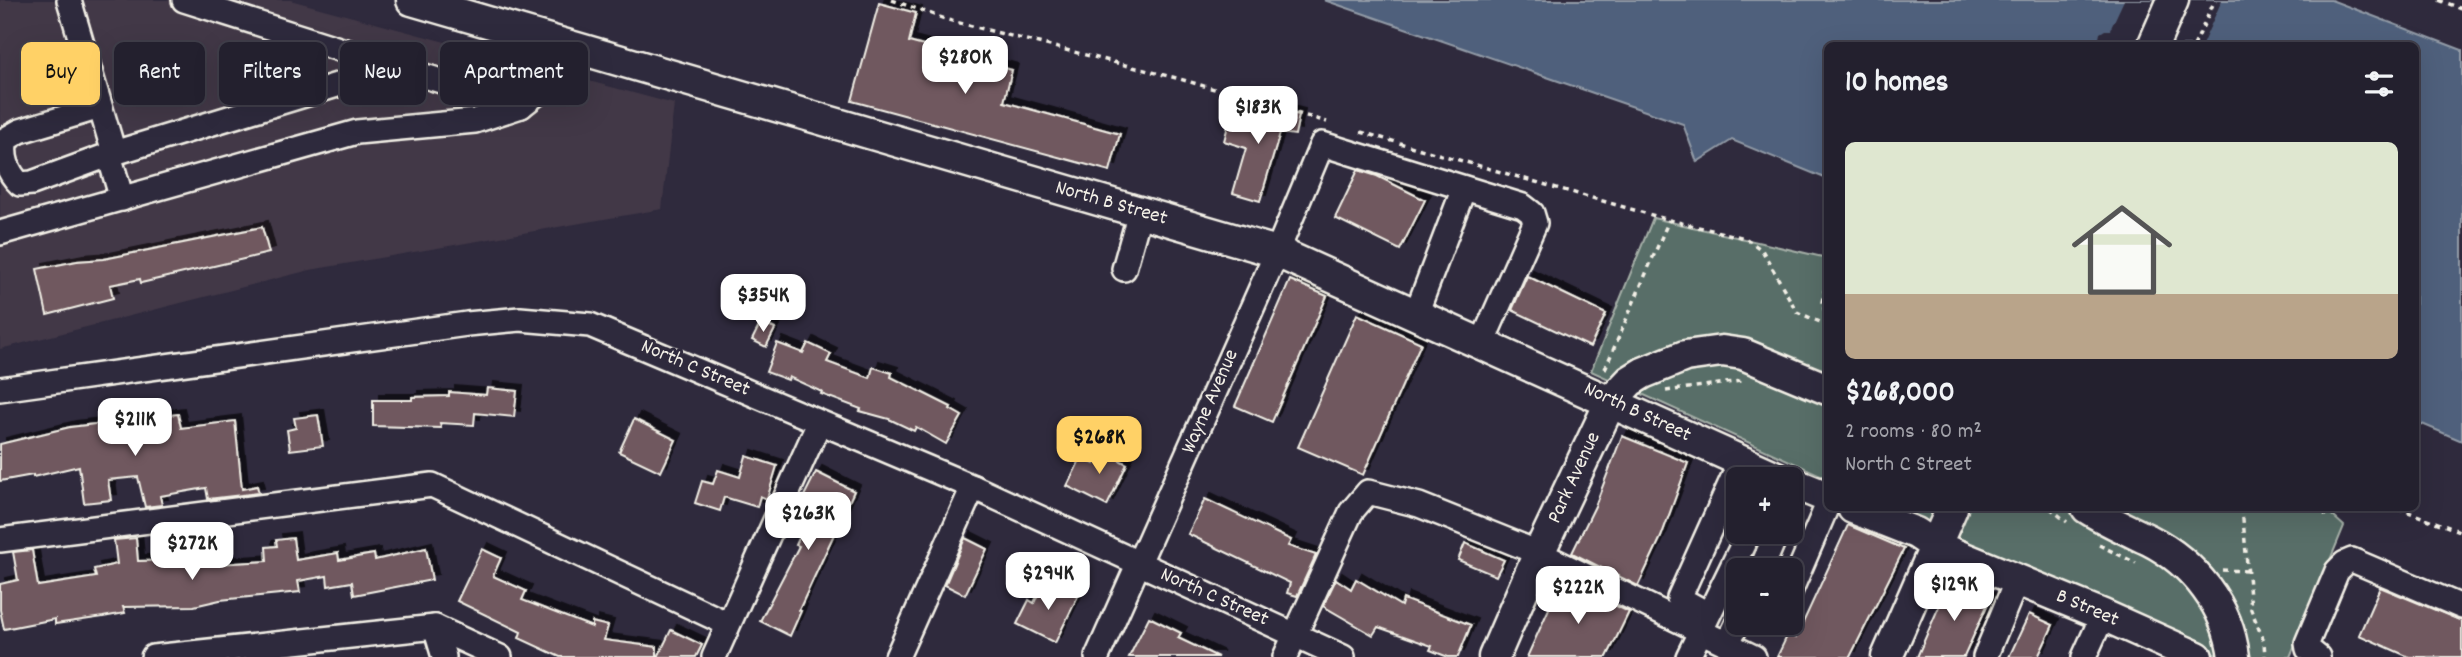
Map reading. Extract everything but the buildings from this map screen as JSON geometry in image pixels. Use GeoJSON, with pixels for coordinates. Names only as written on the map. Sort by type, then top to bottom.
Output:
{"type":"FeatureCollection","features":[{"type":"Feature","properties":{"kind":"main road","name":"North B Street"},"geometry":{"type":"LineString","coordinates":[[412,0],[557,42]]}},
{"type":"Feature","properties":{"kind":"main road"},"geometry":{"type":"LineString","coordinates":[[2154,42],[2173,0]]}},
{"type":"Feature","properties":{"kind":"main road","name":"North B Street"},"geometry":{"type":"LineString","coordinates":[[588,51],[1277,252],[1754,467]]}},
{"type":"Feature","properties":{"kind":"main road","name":"Park Avenue"},"geometry":{"type":"LineString","coordinates":[[1494,657],[1539,553],[1611,401],[1630,381],[1685,356],[1722,351],[1743,354],[1824,387]]}},
{"type":"Feature","properties":{"kind":"main road","name":"North B Street"},"geometry":{"type":"LineString","coordinates":[[1803,490],[1824,496]]}},
{"type":"Feature","properties":{"kind":"main road"},"geometry":{"type":"LineString","coordinates":[[1861,511],[1916,533],[1937,547]]}},
{"type":"Feature","properties":{"kind":"main road"},"geometry":{"type":"LineString","coordinates":[[1887,657],[1951,511]]}},
{"type":"Feature","properties":{"kind":"main road"},"geometry":{"type":"LineString","coordinates":[[2081,518],[2104,519],[2176,556],[2214,597],[2232,644],[2234,657]]}},
{"type":"Feature","properties":{"kind":"main road","name":"B Street"},"geometry":{"type":"LineString","coordinates":[[1937,547],[2197,657]]}},
{"type":"Feature","properties":{"kind":"street"},"geometry":{"type":"LineString","coordinates":[[69,0],[100,107],[122,199]]}},
{"type":"Feature","properties":{"kind":"street"},"geometry":{"type":"LineString","coordinates":[[184,0],[340,49]]}},
{"type":"Feature","properties":{"kind":"street"},"geometry":{"type":"LineString","coordinates":[[426,76],[521,106]]}},
{"type":"Feature","properties":{"kind":"street"},"geometry":{"type":"LineString","coordinates":[[100,107],[20,131],[6,139],[4,150],[11,175],[19,184],[33,183],[111,154],[340,84]]}},
{"type":"Feature","properties":{"kind":"street"},"geometry":{"type":"LineString","coordinates":[[0,233],[356,132],[475,121],[521,106]]}},
{"type":"Feature","properties":{"kind":"street","name":"Wayne Avenue"},"geometry":{"type":"LineString","coordinates":[[1097,657],[1277,252],[1322,144],[1464,188]]}},
{"type":"Feature","properties":{"kind":"street"},"geometry":{"type":"LineString","coordinates":[[1416,314],[1464,188],[1523,206],[1532,213],[1535,223],[1482,343]]}},
{"type":"Feature","properties":{"kind":"street"},"geometry":{"type":"LineString","coordinates":[[1124,269],[1140,212]]}},
{"type":"Feature","properties":{"kind":"street","name":"North C Street"},"geometry":{"type":"LineString","coordinates":[[0,389],[467,324],[520,319],[590,325],[973,487],[1343,657]]}},
{"type":"Feature","properties":{"kind":"street"},"geometry":{"type":"LineString","coordinates":[[714,657],[820,424]]}},
{"type":"Feature","properties":{"kind":"street"},"geometry":{"type":"LineString","coordinates":[[1741,460],[1679,598],[1727,645],[1754,657]]}},
{"type":"Feature","properties":{"kind":"street"},"geometry":{"type":"LineString","coordinates":[[0,540],[432,485],[729,624]]}},
{"type":"Feature","properties":{"kind":"street"},"geometry":{"type":"LineString","coordinates":[[897,657],[973,487]]}},
{"type":"Feature","properties":{"kind":"street"},"geometry":{"type":"LineString","coordinates":[[1284,657],[1351,512],[1368,492],[1419,505],[1704,623]]}},
{"type":"Feature","properties":{"kind":"street"},"geometry":{"type":"LineString","coordinates":[[1803,562],[1825,511]]}},
{"type":"Feature","properties":{"kind":"street"},"geometry":{"type":"LineString","coordinates":[[1691,656],[1704,623],[1743,544]]}},
{"type":"Feature","properties":{"kind":"street"},"geometry":{"type":"LineString","coordinates":[[2318,657],[2308,649],[2307,642],[2337,571],[2352,560],[2462,607]]}},
{"type":"Feature","properties":{"kind":"street"},"geometry":{"type":"LineString","coordinates":[[1985,657],[2017,580]]}},
{"type":"Feature","properties":{"kind":"street"},"geometry":{"type":"LineString","coordinates":[[2084,657],[2103,615]]}},
{"type":"Feature","properties":{"kind":"street"},"geometry":{"type":"LineString","coordinates":[[435,627],[444,657]]}},
{"type":"Feature","properties":{"kind":"street"},"geometry":{"type":"LineString","coordinates":[[153,657],[435,627],[500,657]]}},
{"type":"Feature","properties":{"kind":"street"},"geometry":{"type":"LineString","coordinates":[[1727,645],[1732,635]]}},
{"type":"Feature","properties":{"kind":"path"},"geometry":{"type":"LineString","coordinates":[[2196,42],[2215,0]]}},
{"type":"Feature","properties":{"kind":"path"},"geometry":{"type":"LineString","coordinates":[[2440,0],[2462,9]]}},
{"type":"Feature","properties":{"kind":"path"},"geometry":{"type":"LineString","coordinates":[[1605,369],[1669,220]]}},
{"type":"Feature","properties":{"kind":"path"},"geometry":{"type":"LineString","coordinates":[[1666,391],[1743,381]]}},
{"type":"Feature","properties":{"kind":"path"},"geometry":{"type":"LineString","coordinates":[[2059,511],[2081,518]]}},
{"type":"Feature","properties":{"kind":"path"},"geometry":{"type":"LineString","coordinates":[[2242,511],[2251,609],[2264,642],[2266,657]]}},
{"type":"Feature","properties":{"kind":"path"},"geometry":{"type":"LineString","coordinates":[[2326,516],[2328,511]]}},
{"type":"Feature","properties":{"kind":"path"},"geometry":{"type":"LineString","coordinates":[[2406,511],[2462,532]]}},
{"type":"Feature","properties":{"kind":"path"},"geometry":{"type":"LineString","coordinates":[[2094,541],[2139,564]]}},
{"type":"Feature","properties":{"kind":"shaded area"},"geometry":{"type":"Polygon","coordinates":[[[0,0],[290,0],[445,42],[440,42],[440,105],[588,105],[588,81],[674,104],[662,209],[310,270],[0,349],[0,0]]]}},
{"type":"Feature","properties":{"kind":"green space"},"geometry":{"type":"Polygon","coordinates":[[[1653,218],[1824,257],[1824,477],[1591,371],[1653,218]]]}},
{"type":"Feature","properties":{"kind":"green space"},"geometry":{"type":"Polygon","coordinates":[[[1899,511],[2327,511],[2344,526],[2290,657],[2221,657],[1899,511]]]}},
{"type":"Feature","properties":{"kind":"water"},"geometry":{"type":"Polygon","coordinates":[[[1324,0],[2331,0],[2462,50],[2462,441],[2419,423],[2419,42],[1824,42],[1824,178],[1732,140],[1697,162],[1683,124],[1324,0]]]}},
{"type":"Feature","properties":{"kind":"pier"},"geometry":{"type":"Polygon","coordinates":[[[2124,0],[2222,0],[2203,42],[2098,42],[2100,33],[2110,30],[2124,0]]]}}]}
